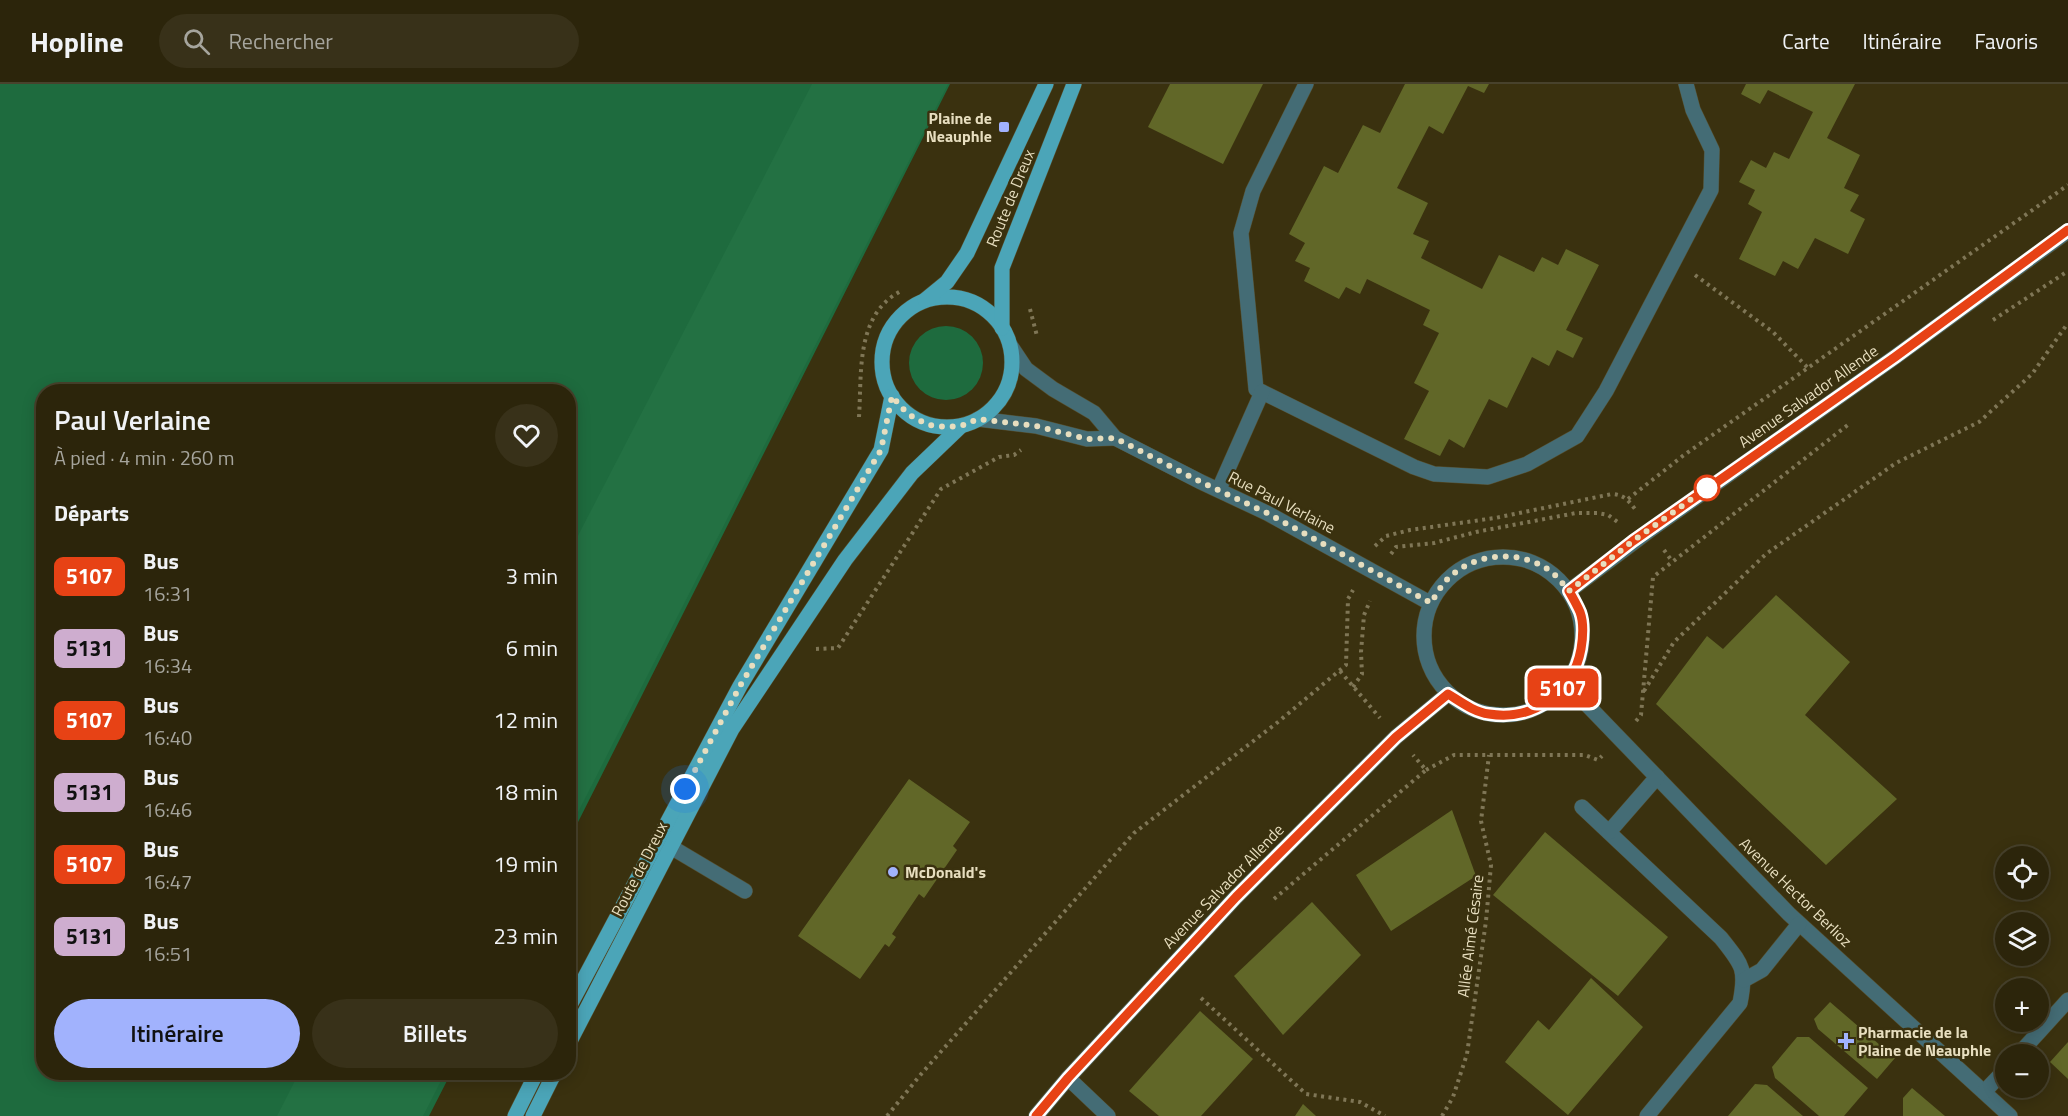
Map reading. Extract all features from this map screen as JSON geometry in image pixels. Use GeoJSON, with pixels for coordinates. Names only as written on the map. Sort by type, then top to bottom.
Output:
{"type":"FeatureCollection","features":[{"type":"Feature","properties":{"kind":"main road","name":"Route de Dreux"},"geometry":{"type":"LineString","coordinates":[[922,302],[947,282],[967,253],[1046,84]]}},
{"type":"Feature","properties":{"kind":"main road","name":"Route de Dreux"},"geometry":{"type":"LineString","coordinates":[[1002,328],[1002,268],[1074,84]]}},
{"type":"Feature","properties":{"kind":"main road"},"geometry":{"type":"LineString","coordinates":[[940,297],[959,298],[976,304],[991,314],[1002,328],[1010,345],[1012,363],[1010,380],[1003,395],[992,409],[978,419],[961,426],[929,425],[908,413],[892,396],[885,379],[883,360],[886,342],[894,326],[906,312],[922,302],[940,297]]}},
{"type":"Feature","properties":{"kind":"main road","name":"Route de Dreux"},"geometry":{"type":"LineString","coordinates":[[576,994],[740,686],[881,450],[892,396]]}},
{"type":"Feature","properties":{"kind":"main road","name":"Route de Dreux"},"geometry":{"type":"LineString","coordinates":[[576,1030],[732,729],[845,560],[912,473],[961,426]]}},
{"type":"Feature","properties":{"kind":"main road"},"geometry":{"type":"LineString","coordinates":[[515,1116],[533,1080]]}},
{"type":"Feature","properties":{"kind":"main road"},"geometry":{"type":"LineString","coordinates":[[533,1116],[551,1080]]}},
{"type":"Feature","properties":{"kind":"street"},"geometry":{"type":"LineString","coordinates":[[1306,84],[1253,192],[1241,233],[1256,389],[1414,467],[1434,474],[1488,477],[1527,465],[1577,436],[1606,391],[1711,190],[1712,150],[1693,110],[1686,84]]}},
{"type":"Feature","properties":{"kind":"street","name":"Avenue Salvador Allende"},"geometry":{"type":"LineString","coordinates":[[1569,591],[1633,541],[1895,357],[2068,231]]}},
{"type":"Feature","properties":{"kind":"street","name":"Rue Paul Verlaine"},"geometry":{"type":"LineString","coordinates":[[1010,345],[1026,369],[1053,389],[1094,413],[1115,438],[1267,513],[1431,603]]}},
{"type":"Feature","properties":{"kind":"street"},"geometry":{"type":"LineString","coordinates":[[1219,489],[1262,392]]}},
{"type":"Feature","properties":{"kind":"street","name":"Rue Paul Verlaine"},"geometry":{"type":"LineString","coordinates":[[978,419],[1036,426],[1087,439],[1115,438]]}},
{"type":"Feature","properties":{"kind":"street"},"geometry":{"type":"LineString","coordinates":[[1509,556],[1532,561],[1553,573],[1569,591],[1580,613],[1583,638],[1579,662],[1567,684],[1551,700],[1532,710],[1510,715],[1488,714],[1466,706],[1448,694],[1436,679],[1428,661],[1424,642],[1425,622],[1431,603],[1444,583],[1462,567],[1484,558],[1509,556]]}},
{"type":"Feature","properties":{"kind":"street","name":"Avenue Hector Berlioz"},"geometry":{"type":"LineString","coordinates":[[1567,684],[1799,924],[2010,1116]]}},
{"type":"Feature","properties":{"kind":"street","name":"Avenue Salvador Allende"},"geometry":{"type":"LineString","coordinates":[[1036,1116],[1068,1078],[1236,897],[1396,737],[1448,694]]}},
{"type":"Feature","properties":{"kind":"street"},"geometry":{"type":"LineString","coordinates":[[1609,832],[1657,777]]}},
{"type":"Feature","properties":{"kind":"street"},"geometry":{"type":"LineString","coordinates":[[1582,807],[1721,938],[1739,960],[1744,980],[1740,1003],[1647,1116]]}},
{"type":"Feature","properties":{"kind":"street"},"geometry":{"type":"LineString","coordinates":[[671,847],[745,891]]}},
{"type":"Feature","properties":{"kind":"street"},"geometry":{"type":"LineString","coordinates":[[1744,980],[1762,970],[1799,924]]}},
{"type":"Feature","properties":{"kind":"street"},"geometry":{"type":"LineString","coordinates":[[2028,1044],[2068,1000]]}},
{"type":"Feature","properties":{"kind":"street"},"geometry":{"type":"LineString","coordinates":[[1068,1078],[1108,1116]]}},
{"type":"Feature","properties":{"kind":"street"},"geometry":{"type":"LineString","coordinates":[[1984,1092],[1995,1080]]}},
{"type":"Feature","properties":{"kind":"path","name":"Avenue Salvador Allende"},"geometry":{"type":"LineString","coordinates":[[1374,547],[1386,536],[1410,530],[1495,518],[1612,494],[1628,499],[1684,455],[2068,185]]}},
{"type":"Feature","properties":{"kind":"path"},"geometry":{"type":"LineString","coordinates":[[1674,259],[1773,332],[1808,368]]}},
{"type":"Feature","properties":{"kind":"path"},"geometry":{"type":"LineString","coordinates":[[1988,323],[2068,271]]}},
{"type":"Feature","properties":{"kind":"path"},"geometry":{"type":"LineString","coordinates":[[859,425],[861,359],[864,341],[872,319],[886,301],[909,287]]}},
{"type":"Feature","properties":{"kind":"path"},"geometry":{"type":"LineString","coordinates":[[1029,306],[1036,335],[1040,341]]}},
{"type":"Feature","properties":{"kind":"path"},"geometry":{"type":"LineString","coordinates":[[1643,691],[1674,642],[1766,554],[1896,463],[1979,422],[2032,374],[2068,323]]}},
{"type":"Feature","properties":{"kind":"path"},"geometry":{"type":"LineString","coordinates":[[1672,561],[1853,421]]}},
{"type":"Feature","properties":{"kind":"path"},"geometry":{"type":"LineString","coordinates":[[810,649],[838,648],[941,489],[999,457],[1014,455],[1024,448]]}},
{"type":"Feature","properties":{"kind":"path"},"geometry":{"type":"LineString","coordinates":[[1391,554],[1396,547],[1434,543],[1576,513],[1608,515],[1620,523]]}},
{"type":"Feature","properties":{"kind":"path"},"geometry":{"type":"LineString","coordinates":[[887,1116],[922,1073],[1134,833],[1278,722],[1346,665],[1348,599],[1355,586]]}},
{"type":"Feature","properties":{"kind":"path"},"geometry":{"type":"LineString","coordinates":[[1353,687],[1362,674],[1364,615],[1370,601]]}},
{"type":"Feature","properties":{"kind":"path","name":"Allée Aimé Césaire"},"geometry":{"type":"LineString","coordinates":[[1442,1116],[1453,1097],[1467,1054],[1486,921],[1491,866],[1481,821],[1489,755]]}},
{"type":"Feature","properties":{"kind":"path"},"geometry":{"type":"LineString","coordinates":[[1201,998],[1306,1094],[1360,1102],[1385,1116]]}},
{"type":"Feature","properties":{"kind":"green space"},"geometry":{"type":"Polygon","coordinates":[[[0,84],[950,84],[576,826],[576,384],[36,384],[36,1080],[447,1080],[429,1116],[0,1116],[0,84]]]}},
{"type":"Feature","properties":{"kind":"green space"},"geometry":{"type":"Polygon","coordinates":[[[812,84],[948,84],[576,816],[576,539],[812,84]]]}},
{"type":"Feature","properties":{"kind":"green space"},"geometry":{"type":"Polygon","coordinates":[[[939,326],[953,326],[967,332],[977,342],[983,356],[983,370],[977,384],[967,394],[953,400],[939,400],[925,394],[915,384],[909,370],[909,356],[915,342],[925,332],[939,326]]]}},
{"type":"Feature","properties":{"kind":"green space"},"geometry":{"type":"Polygon","coordinates":[[[295,1080],[441,1080],[423,1116],[277,1116],[295,1080]]]}},
{"type":"Feature","properties":{"kind":"building"},"geometry":{"type":"Polygon","coordinates":[[[1170,84],[1263,84],[1223,164],[1148,127],[1170,84]]]}},
{"type":"Feature","properties":{"kind":"building"},"geometry":{"type":"Polygon","coordinates":[[[1405,84],[1489,84],[1484,93],[1468,86],[1443,134],[1429,126],[1397,188],[1428,203],[1413,234],[1429,241],[1421,258],[1482,289],[1499,255],[1534,272],[1542,257],[1558,265],[1566,249],[1599,265],[1566,330],[1583,338],[1573,358],[1557,350],[1549,366],[1532,357],[1507,408],[1489,399],[1464,448],[1449,439],[1440,456],[1404,439],[1429,391],[1414,383],[1439,333],[1423,325],[1430,310],[1367,279],[1360,294],[1346,287],[1339,299],[1304,281],[1310,268],[1295,261],[1305,243],[1289,234],[1324,166],[1338,173],[1363,125],[1380,133],[1405,84]]]}},
{"type":"Feature","properties":{"kind":"building"},"geometry":{"type":"Polygon","coordinates":[[[1746,84],[1855,84],[1827,138],[1860,155],[1844,188],[1859,195],[1850,211],[1865,219],[1848,254],[1815,238],[1798,269],[1783,261],[1775,276],[1739,259],[1762,212],[1748,204],[1755,190],[1739,182],[1751,160],[1766,168],[1774,152],[1789,159],[1813,112],[1768,90],[1760,104],[1741,94],[1746,84]]]}},
{"type":"Feature","properties":{"kind":"building"},"geometry":{"type":"Polygon","coordinates":[[[1776,595],[1850,662],[1805,715],[1897,799],[1826,865],[1656,704],[1707,636],[1723,649],[1776,595]]]}},
{"type":"Feature","properties":{"kind":"building","name":"McDonald's"},"geometry":{"type":"Polygon","coordinates":[[[909,779],[970,822],[953,846],[957,850],[924,898],[919,894],[892,934],[896,937],[889,947],[885,944],[860,979],[798,936],[909,779]]]}},
{"type":"Feature","properties":{"kind":"building"},"geometry":{"type":"Polygon","coordinates":[[[1452,810],[1476,876],[1391,931],[1356,875],[1452,810]]]}},
{"type":"Feature","properties":{"kind":"building"},"geometry":{"type":"Polygon","coordinates":[[[1545,832],[1668,937],[1618,996],[1493,895],[1545,832]]]}},
{"type":"Feature","properties":{"kind":"building"},"geometry":{"type":"Polygon","coordinates":[[[1312,902],[1361,955],[1283,1035],[1234,976],[1312,902]]]}},
{"type":"Feature","properties":{"kind":"building"},"geometry":{"type":"Polygon","coordinates":[[[1591,978],[1643,1027],[1568,1115],[1505,1062],[1538,1020],[1549,1030],[1591,978]]]}},
{"type":"Feature","properties":{"kind":"building"},"geometry":{"type":"Polygon","coordinates":[[[1830,1002],[1895,1058],[1877,1079],[1818,1029],[1814,1019],[1830,1002]]]}},
{"type":"Feature","properties":{"kind":"building"},"geometry":{"type":"Polygon","coordinates":[[[1200,1011],[1253,1059],[1201,1116],[1159,1116],[1129,1091],[1200,1011]]]}},
{"type":"Feature","properties":{"kind":"building"},"geometry":{"type":"Polygon","coordinates":[[[1797,1037],[1809,1037],[1868,1088],[1844,1116],[1819,1116],[1775,1078],[1772,1067],[1797,1037]]]}},
{"type":"Feature","properties":{"kind":"building"},"geometry":{"type":"Polygon","coordinates":[[[2068,1042],[2068,1079],[2050,1062],[2068,1042]]]}},
{"type":"Feature","properties":{"kind":"building"},"geometry":{"type":"Polygon","coordinates":[[[1755,1084],[1767,1085],[1803,1116],[1728,1116],[1755,1084]]]}},
{"type":"Feature","properties":{"kind":"building"},"geometry":{"type":"Polygon","coordinates":[[[1912,1088],[1945,1116],[1903,1116],[1903,1098],[1912,1088]]]}},
{"type":"Feature","properties":{"kind":"building"},"geometry":{"type":"Polygon","coordinates":[[[1303,1104],[1316,1116],[1295,1116],[1303,1104]]]}},
{"type":"Feature","properties":{"kind":"bus line","name":"5107"},"geometry":{"type":"LineString","coordinates":[[1036,1116],[1068,1078],[1236,897],[1396,737],[1448,694],[1466,706],[1488,714],[1510,715],[1532,710],[1551,700],[1567,684],[1579,662],[1583,638],[1580,613],[1569,591],[1633,541],[1828,405],[2068,230]]}},
{"type":"Feature","properties":{"kind":"place","name":"Plaine de Neauphle"},"geometry":{"type":"Point","coordinates":[1004,127]}},
{"type":"Feature","properties":{"kind":"place","name":"McDonald's"},"geometry":{"type":"Point","coordinates":[893,872]}},
{"type":"Feature","properties":{"kind":"place","name":"Pharmacie de la Plaine de Neauphle"},"geometry":{"type":"Point","coordinates":[1846,1041]}},
{"type":"Feature","properties":{"kind":"route"},"geometry":{"type":"LineString","coordinates":[[685,789],[740,686],[881,450],[892,396],[914,418],[929,425],[961,426],[978,419],[1036,426],[1087,439],[1115,438],[1267,513],[1431,603],[1444,583],[1462,567],[1484,558],[1509,556],[1532,561],[1553,573],[1569,591],[1707,488]]}}]}
